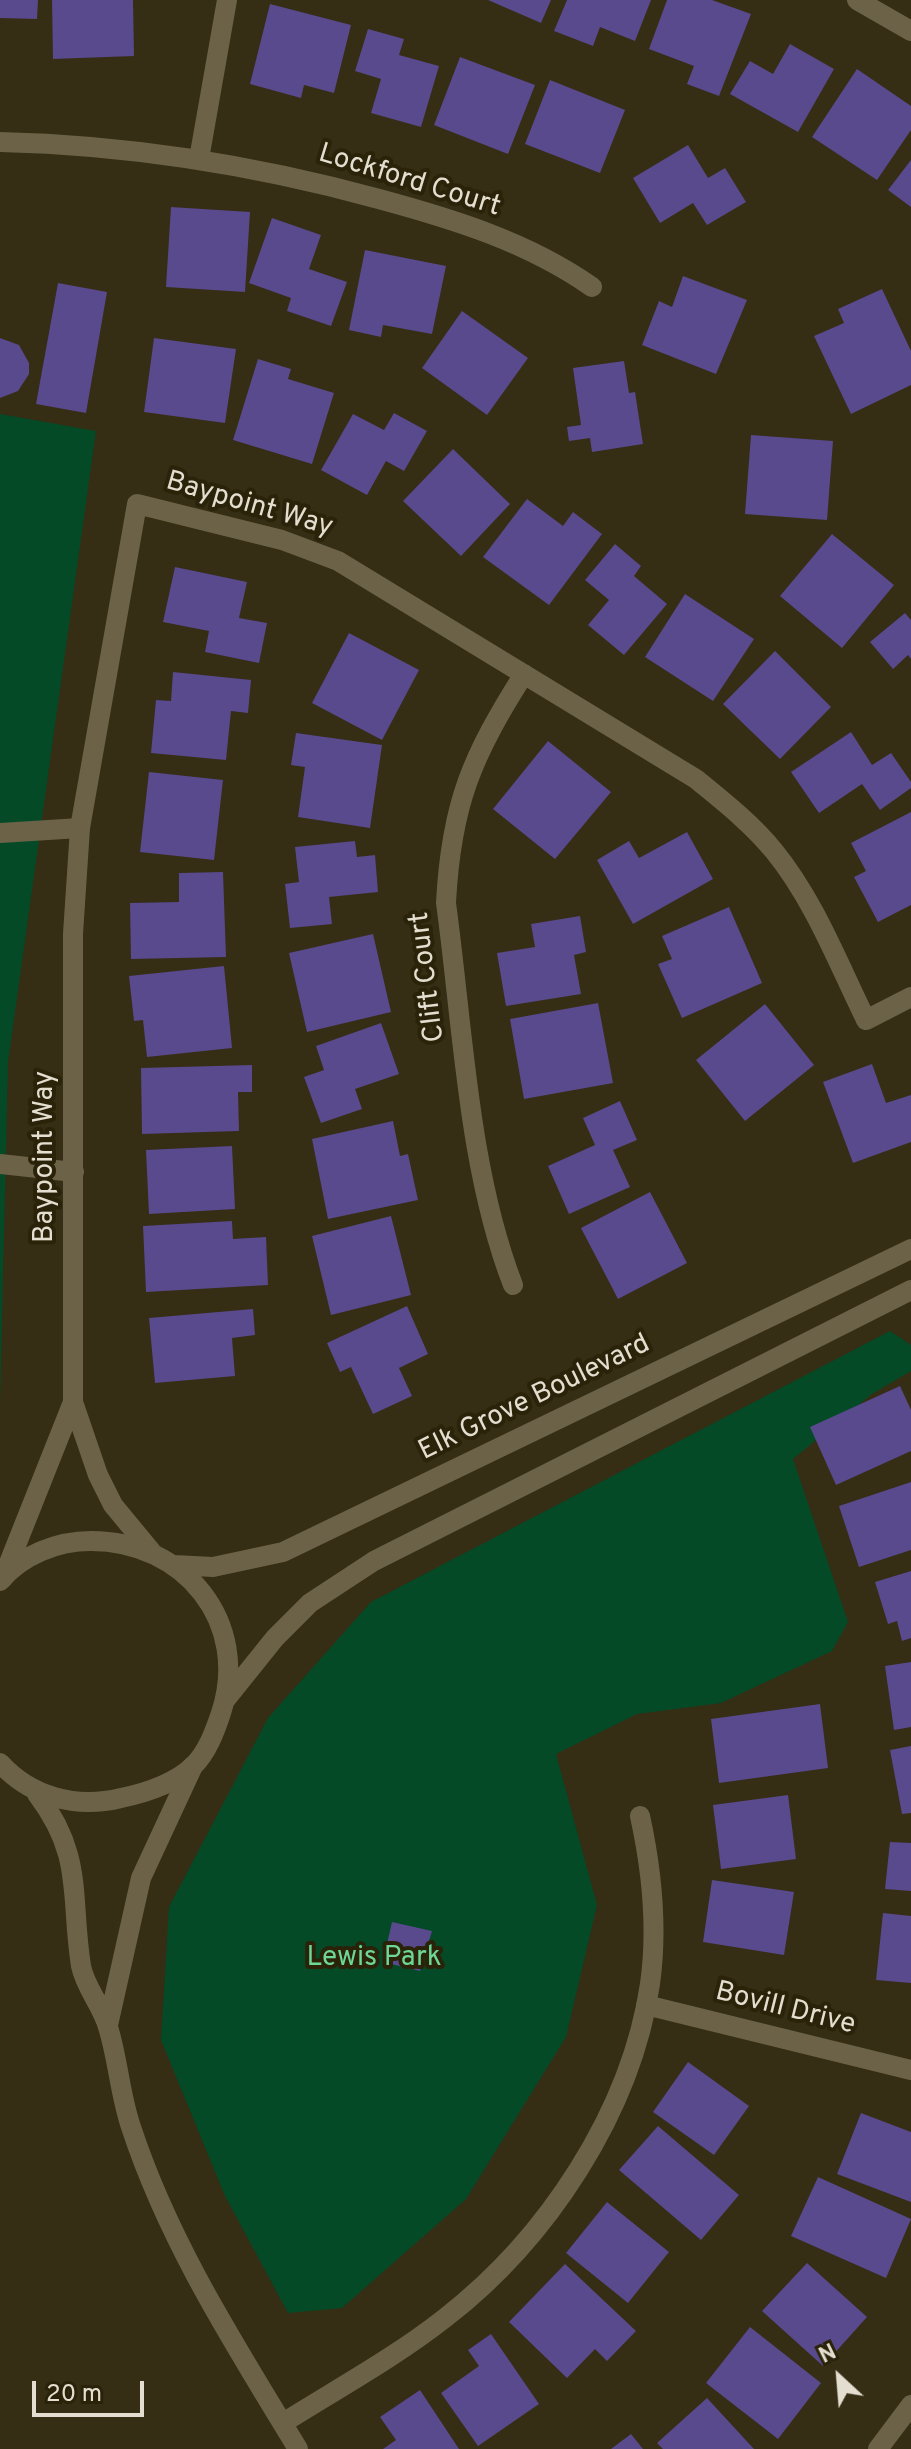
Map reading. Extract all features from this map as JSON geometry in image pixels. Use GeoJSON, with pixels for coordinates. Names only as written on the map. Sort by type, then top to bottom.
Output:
{"type":"FeatureCollection","features":[{"type":"Feature","properties":{"kind":"street"},"geometry":{"type":"LineString","coordinates":[[199,159],[227,0]]}},
{"type":"Feature","properties":{"kind":"street"},"geometry":{"type":"LineString","coordinates":[[868,2],[911,31]]}},
{"type":"Feature","properties":{"kind":"street","name":"Lockford Court"},"geometry":{"type":"LineString","coordinates":[[0,142],[58,143],[199,159],[300,178],[431,213],[531,250],[592,287]]}},
{"type":"Feature","properties":{"kind":"street","name":"Baypoint Way"},"geometry":{"type":"LineString","coordinates":[[151,1551],[113,1505],[98,1475],[73,1402],[73,934],[80,828],[137,504],[282,540],[338,561],[696,779],[742,817],[774,852],[801,891],[866,1020],[911,997]]}},
{"type":"Feature","properties":{"kind":"street","name":"Clift Court"},"geometry":{"type":"LineString","coordinates":[[513,1285],[497,1242],[483,1185],[446,903],[448,856],[463,787],[487,732],[524,674]]}},
{"type":"Feature","properties":{"kind":"street"},"geometry":{"type":"LineString","coordinates":[[0,833],[80,828]]}},
{"type":"Feature","properties":{"kind":"street"},"geometry":{"type":"LineString","coordinates":[[0,1164],[74,1172]]}},
{"type":"Feature","properties":{"kind":"street","name":"Elk Grove Boulevard"},"geometry":{"type":"LineString","coordinates":[[174,1565],[213,1567],[283,1552],[911,1249]]}},
{"type":"Feature","properties":{"kind":"street"},"geometry":{"type":"LineString","coordinates":[[226,1699],[275,1638],[310,1603],[374,1561],[911,1290]]}},
{"type":"Feature","properties":{"kind":"street","name":"Baypoint Way"},"geometry":{"type":"LineString","coordinates":[[1,1580],[73,1402]]}},
{"type":"Feature","properties":{"kind":"street"},"geometry":{"type":"LineString","coordinates":[[1,1580],[31,1555],[72,1541],[117,1541],[151,1551],[195,1582],[215,1611],[228,1652],[226,1699],[214,1734],[193,1766],[141,1878],[108,2025]]}},
{"type":"Feature","properties":{"kind":"street"},"geometry":{"type":"LineString","coordinates":[[37,1794],[105,1802],[149,1792],[193,1766]]}},
{"type":"Feature","properties":{"kind":"street"},"geometry":{"type":"LineString","coordinates":[[4,1771],[37,1794],[69,1848],[82,1969],[108,2025],[130,2125],[167,2221],[215,2312],[298,2449]]}},
{"type":"Feature","properties":{"kind":"street"},"geometry":{"type":"LineString","coordinates":[[283,2423],[402,2350],[448,2316],[511,2256],[548,2211],[596,2139],[628,2071],[646,2005],[654,1910],[650,1862],[640,1816]]}},
{"type":"Feature","properties":{"kind":"street","name":"Bovill Drive"},"geometry":{"type":"LineString","coordinates":[[646,2005],[911,2070]]}},
{"type":"Feature","properties":{"kind":"street"},"geometry":{"type":"LineString","coordinates":[[878,2449],[911,2405]]}},
{"type":"Feature","properties":{"kind":"green space"},"geometry":{"type":"Polygon","coordinates":[[[0,414],[96,431],[8,1062],[0,1406],[0,414]]]}},
{"type":"Feature","properties":{"kind":"green space","name":"Lewis Park"},"geometry":{"type":"Polygon","coordinates":[[[890,1331],[911,1345],[911,1371],[872,1394],[793,1459],[848,1622],[832,1651],[721,1703],[637,1714],[556,1754],[597,1905],[566,2037],[466,2199],[342,2308],[288,2313],[225,2196],[161,2040],[169,1907],[268,1718],[371,1602],[890,1331]]]}},
{"type":"Feature","properties":{"kind":"building"},"geometry":{"type":"Polygon","coordinates":[[[0,0],[38,0],[37,19],[0,18],[0,0]]]}},
{"type":"Feature","properties":{"kind":"building"},"geometry":{"type":"Polygon","coordinates":[[[52,0],[133,0],[134,56],[53,59],[52,0]]]}},
{"type":"Feature","properties":{"kind":"building"},"geometry":{"type":"Polygon","coordinates":[[[488,0],[551,0],[541,23],[488,0]]]}},
{"type":"Feature","properties":{"kind":"building"},"geometry":{"type":"Polygon","coordinates":[[[567,0],[651,0],[635,41],[600,27],[593,46],[554,31],[567,0]]]}},
{"type":"Feature","properties":{"kind":"building"},"geometry":{"type":"Polygon","coordinates":[[[667,0],[712,0],[751,14],[719,96],[687,84],[694,66],[649,49],[667,0]]]}},
{"type":"Feature","properties":{"kind":"building"},"geometry":{"type":"Polygon","coordinates":[[[270,4],[351,25],[334,93],[304,85],[301,98],[250,84],[270,4]]]}},
{"type":"Feature","properties":{"kind":"building"},"geometry":{"type":"Polygon","coordinates":[[[368,29],[404,39],[399,55],[439,66],[421,127],[371,113],[381,79],[355,71],[368,29]]]}},
{"type":"Feature","properties":{"kind":"building"},"geometry":{"type":"Polygon","coordinates":[[[790,44],[834,69],[798,132],[730,94],[750,61],[773,74],[790,44]]]}},
{"type":"Feature","properties":{"kind":"building"},"geometry":{"type":"Polygon","coordinates":[[[460,57],[535,85],[508,154],[434,125],[460,57]]]}},
{"type":"Feature","properties":{"kind":"building"},"geometry":{"type":"Polygon","coordinates":[[[857,69],[911,106],[911,130],[877,180],[812,137],[857,69]]]}},
{"type":"Feature","properties":{"kind":"building"},"geometry":{"type":"Polygon","coordinates":[[[550,80],[625,110],[600,173],[525,144],[550,80]]]}},
{"type":"Feature","properties":{"kind":"building"},"geometry":{"type":"Polygon","coordinates":[[[688,145],[708,178],[725,168],[746,202],[707,225],[693,203],[660,223],[633,178],[688,145]]]}},
{"type":"Feature","properties":{"kind":"building"},"geometry":{"type":"Polygon","coordinates":[[[911,160],[911,207],[888,190],[911,160]]]}},
{"type":"Feature","properties":{"kind":"building"},"geometry":{"type":"Polygon","coordinates":[[[171,207],[250,212],[245,292],[166,287],[171,207]]]}},
{"type":"Feature","properties":{"kind":"building"},"geometry":{"type":"Polygon","coordinates":[[[272,218],[321,235],[309,269],[347,282],[331,326],[287,311],[291,298],[249,283],[272,218]]]}},
{"type":"Feature","properties":{"kind":"building"},"geometry":{"type":"Polygon","coordinates":[[[365,250],[446,266],[432,334],[383,325],[381,337],[349,330],[365,250]]]}},
{"type":"Feature","properties":{"kind":"building"},"geometry":{"type":"Polygon","coordinates":[[[683,276],[747,300],[716,374],[642,345],[659,301],[672,307],[683,276]]]}},
{"type":"Feature","properties":{"kind":"building"},"geometry":{"type":"Polygon","coordinates":[[[58,283],[107,292],[86,413],[36,404],[58,283]]]}},
{"type":"Feature","properties":{"kind":"building"},"geometry":{"type":"Polygon","coordinates":[[[882,289],[911,351],[911,385],[851,414],[814,336],[844,323],[838,309],[882,289]]]}},
{"type":"Feature","properties":{"kind":"building"},"geometry":{"type":"Polygon","coordinates":[[[462,311],[528,358],[487,415],[422,368],[462,311]]]}},
{"type":"Feature","properties":{"kind":"building"},"geometry":{"type":"Polygon","coordinates":[[[0,338],[19,345],[29,363],[29,374],[18,391],[0,398],[0,338]]]}},
{"type":"Feature","properties":{"kind":"building"},"geometry":{"type":"Polygon","coordinates":[[[154,338],[236,349],[225,423],[144,412],[154,338]]]}},
{"type":"Feature","properties":{"kind":"building"},"geometry":{"type":"Polygon","coordinates":[[[258,359],[291,369],[288,379],[334,393],[312,464],[233,440],[258,359]]]}},
{"type":"Feature","properties":{"kind":"building"},"geometry":{"type":"Polygon","coordinates":[[[624,361],[629,393],[635,392],[643,444],[592,452],[590,438],[569,441],[567,427],[581,425],[573,368],[624,361]]]}},
{"type":"Feature","properties":{"kind":"building"},"geometry":{"type":"Polygon","coordinates":[[[394,413],[427,431],[404,471],[386,461],[367,495],[321,470],[353,414],[384,430],[394,413]]]}},
{"type":"Feature","properties":{"kind":"building"},"geometry":{"type":"Polygon","coordinates":[[[751,435],[833,441],[827,520],[745,514],[751,435]]]}},
{"type":"Feature","properties":{"kind":"building"},"geometry":{"type":"Polygon","coordinates":[[[453,449],[510,504],[461,556],[403,501],[453,449]]]}},
{"type":"Feature","properties":{"kind":"building"},"geometry":{"type":"Polygon","coordinates":[[[527,499],[563,526],[573,512],[602,534],[549,605],[483,557],[527,499]]]}},
{"type":"Feature","properties":{"kind":"building"},"geometry":{"type":"Polygon","coordinates":[[[832,534],[894,585],[842,648],[780,596],[832,534]]]}},
{"type":"Feature","properties":{"kind":"building"},"geometry":{"type":"Polygon","coordinates":[[[615,544],[641,566],[634,576],[667,604],[624,655],[588,625],[609,600],[585,580],[615,544]]]}},
{"type":"Feature","properties":{"kind":"building"},"geometry":{"type":"Polygon","coordinates":[[[175,567],[247,582],[239,618],[267,623],[259,663],[205,652],[209,631],[163,622],[175,567]]]}},
{"type":"Feature","properties":{"kind":"building"},"geometry":{"type":"Polygon","coordinates":[[[685,594],[754,639],[713,701],[645,657],[685,594]]]}},
{"type":"Feature","properties":{"kind":"building"},"geometry":{"type":"Polygon","coordinates":[[[905,613],[911,620],[911,659],[908,655],[893,669],[870,642],[905,613]]]}},
{"type":"Feature","properties":{"kind":"building"},"geometry":{"type":"Polygon","coordinates":[[[349,633],[419,670],[382,740],[312,703],[349,633]]]}},
{"type":"Feature","properties":{"kind":"building"},"geometry":{"type":"Polygon","coordinates":[[[775,651],[831,707],[780,759],[723,704],[775,651]]]}},
{"type":"Feature","properties":{"kind":"building"},"geometry":{"type":"Polygon","coordinates":[[[173,672],[251,680],[248,713],[231,711],[226,760],[151,753],[156,700],[171,701],[173,672]]]}},
{"type":"Feature","properties":{"kind":"building"},"geometry":{"type":"Polygon","coordinates":[[[851,732],[872,765],[891,753],[911,782],[911,788],[880,810],[862,784],[819,813],[791,772],[851,732]]]}},
{"type":"Feature","properties":{"kind":"building"},"geometry":{"type":"Polygon","coordinates":[[[296,733],[382,745],[370,828],[298,817],[305,767],[291,765],[296,733]]]}},
{"type":"Feature","properties":{"kind":"building"},"geometry":{"type":"Polygon","coordinates":[[[548,741],[611,792],[555,859],[493,809],[548,741]]]}},
{"type":"Feature","properties":{"kind":"building"},"geometry":{"type":"Polygon","coordinates":[[[149,772],[223,780],[214,860],[140,852],[149,772]]]}},
{"type":"Feature","properties":{"kind":"building"},"geometry":{"type":"Polygon","coordinates":[[[911,812],[911,905],[878,922],[854,877],[866,871],[851,843],[911,812]]]}},
{"type":"Feature","properties":{"kind":"building"},"geometry":{"type":"Polygon","coordinates":[[[687,832],[713,879],[633,924],[597,860],[629,841],[639,858],[687,832]]]}},
{"type":"Feature","properties":{"kind":"building"},"geometry":{"type":"Polygon","coordinates":[[[355,841],[357,857],[375,855],[378,892],[329,897],[332,924],[290,928],[285,884],[299,882],[295,847],[355,841]]]}},
{"type":"Feature","properties":{"kind":"building"},"geometry":{"type":"Polygon","coordinates":[[[223,872],[226,957],[131,959],[130,903],[179,902],[179,873],[223,872]]]}},
{"type":"Feature","properties":{"kind":"building"},"geometry":{"type":"Polygon","coordinates":[[[729,907],[762,983],[682,1018],[658,964],[672,959],[662,936],[729,907]]]}},
{"type":"Feature","properties":{"kind":"building"},"geometry":{"type":"Polygon","coordinates":[[[580,916],[586,952],[574,955],[581,994],[506,1006],[497,953],[535,947],[531,924],[580,916]]]}},
{"type":"Feature","properties":{"kind":"building"},"geometry":{"type":"Polygon","coordinates":[[[373,934],[391,1012],[307,1032],[289,953],[373,934]]]}},
{"type":"Feature","properties":{"kind":"building"},"geometry":{"type":"Polygon","coordinates":[[[224,966],[232,1048],[147,1057],[143,1020],[134,1021],[129,976],[224,966]]]}},
{"type":"Feature","properties":{"kind":"building"},"geometry":{"type":"Polygon","coordinates":[[[598,1003],[613,1083],[524,1099],[510,1019],[598,1003]]]}},
{"type":"Feature","properties":{"kind":"building"},"geometry":{"type":"Polygon","coordinates":[[[765,1004],[814,1065],[745,1121],[696,1060],[765,1004]]]}},
{"type":"Feature","properties":{"kind":"building"},"geometry":{"type":"Polygon","coordinates":[[[381,1023],[399,1074],[355,1089],[362,1109],[321,1123],[304,1077],[324,1070],[316,1046],[381,1023]]]}},
{"type":"Feature","properties":{"kind":"building"},"geometry":{"type":"Polygon","coordinates":[[[872,1064],[886,1103],[911,1095],[911,1142],[853,1163],[823,1082],[872,1064]]]}},
{"type":"Feature","properties":{"kind":"building"},"geometry":{"type":"Polygon","coordinates":[[[252,1065],[252,1092],[238,1092],[239,1131],[142,1134],[141,1068],[252,1065]]]}},
{"type":"Feature","properties":{"kind":"building"},"geometry":{"type":"Polygon","coordinates":[[[620,1101],[637,1140],[613,1150],[630,1187],[569,1214],[548,1166],[595,1145],[583,1118],[620,1101]]]}},
{"type":"Feature","properties":{"kind":"building"},"geometry":{"type":"Polygon","coordinates":[[[393,1121],[400,1156],[408,1154],[418,1200],[328,1219],[312,1139],[393,1121]]]}},
{"type":"Feature","properties":{"kind":"building"},"geometry":{"type":"Polygon","coordinates":[[[232,1146],[235,1209],[149,1214],[146,1150],[232,1146]]]}},
{"type":"Feature","properties":{"kind":"building"},"geometry":{"type":"Polygon","coordinates":[[[650,1192],[687,1263],[618,1299],[581,1228],[650,1192]]]}},
{"type":"Feature","properties":{"kind":"building"},"geometry":{"type":"Polygon","coordinates":[[[391,1216],[411,1295],[331,1315],[312,1236],[391,1216]]]}},
{"type":"Feature","properties":{"kind":"building"},"geometry":{"type":"Polygon","coordinates":[[[232,1221],[233,1239],[266,1237],[268,1285],[146,1292],[143,1226],[232,1221]]]}},
{"type":"Feature","properties":{"kind":"building"},"geometry":{"type":"Polygon","coordinates":[[[407,1306],[428,1354],[399,1368],[412,1396],[373,1414],[351,1367],[340,1372],[327,1343],[407,1306]]]}},
{"type":"Feature","properties":{"kind":"building"},"geometry":{"type":"Polygon","coordinates":[[[253,1309],[255,1335],[232,1338],[235,1376],[155,1383],[149,1318],[253,1309]]]}},
{"type":"Feature","properties":{"kind":"building"},"geometry":{"type":"Polygon","coordinates":[[[900,1386],[911,1410],[911,1451],[836,1485],[810,1427],[900,1386]]]}},
{"type":"Feature","properties":{"kind":"building"},"geometry":{"type":"Polygon","coordinates":[[[911,1482],[911,1550],[859,1567],[839,1506],[911,1482]]]}},
{"type":"Feature","properties":{"kind":"building"},"geometry":{"type":"Polygon","coordinates":[[[911,1571],[911,1638],[902,1641],[897,1621],[888,1624],[875,1582],[911,1571]]]}},
{"type":"Feature","properties":{"kind":"building"},"geometry":{"type":"Polygon","coordinates":[[[911,1662],[911,1727],[894,1730],[885,1666],[911,1662]]]}},
{"type":"Feature","properties":{"kind":"building"},"geometry":{"type":"Polygon","coordinates":[[[820,1704],[828,1768],[719,1783],[711,1719],[820,1704]]]}},
{"type":"Feature","properties":{"kind":"building"},"geometry":{"type":"Polygon","coordinates":[[[911,1746],[911,1813],[902,1814],[890,1750],[911,1746]]]}},
{"type":"Feature","properties":{"kind":"building"},"geometry":{"type":"Polygon","coordinates":[[[788,1795],[796,1859],[721,1869],[713,1805],[788,1795]]]}},
{"type":"Feature","properties":{"kind":"building"},"geometry":{"type":"Polygon","coordinates":[[[890,1842],[911,1843],[911,1891],[885,1889],[890,1842]]]}},
{"type":"Feature","properties":{"kind":"building"},"geometry":{"type":"Polygon","coordinates":[[[712,1880],[794,1892],[784,1955],[703,1942],[712,1880]]]}},
{"type":"Feature","properties":{"kind":"building"},"geometry":{"type":"Polygon","coordinates":[[[883,1913],[911,1916],[911,1983],[876,1980],[883,1913]]]}},
{"type":"Feature","properties":{"kind":"building"},"geometry":{"type":"Polygon","coordinates":[[[392,1922],[432,1931],[420,1971],[383,1962],[392,1922]]]}},
{"type":"Feature","properties":{"kind":"building"},"geometry":{"type":"Polygon","coordinates":[[[688,2062],[749,2106],[714,2155],[653,2112],[688,2062]]]}},
{"type":"Feature","properties":{"kind":"building"},"geometry":{"type":"Polygon","coordinates":[[[861,2113],[911,2132],[911,2202],[837,2174],[861,2113]]]}},
{"type":"Feature","properties":{"kind":"building"},"geometry":{"type":"Polygon","coordinates":[[[658,2126],[739,2195],[701,2240],[619,2170],[658,2126]]]}},
{"type":"Feature","properties":{"kind":"building"},"geometry":{"type":"Polygon","coordinates":[[[818,2177],[911,2219],[886,2278],[791,2236],[818,2177]]]}},
{"type":"Feature","properties":{"kind":"building"},"geometry":{"type":"Polygon","coordinates":[[[607,2202],[669,2252],[628,2303],[566,2253],[607,2202]]]}},
{"type":"Feature","properties":{"kind":"building"},"geometry":{"type":"Polygon","coordinates":[[[807,2263],[867,2317],[823,2366],[762,2311],[807,2263]]]}},
{"type":"Feature","properties":{"kind":"building"},"geometry":{"type":"Polygon","coordinates":[[[565,2264],[636,2331],[607,2361],[595,2349],[567,2378],[509,2322],[565,2264]]]}},
{"type":"Feature","properties":{"kind":"building"},"geometry":{"type":"Polygon","coordinates":[[[750,2327],[821,2383],[778,2439],[706,2383],[750,2327]]]}},
{"type":"Feature","properties":{"kind":"building"},"geometry":{"type":"Polygon","coordinates":[[[491,2334],[539,2404],[478,2446],[441,2393],[479,2366],[468,2350],[491,2334]]]}},
{"type":"Feature","properties":{"kind":"building"},"geometry":{"type":"Polygon","coordinates":[[[420,2390],[459,2449],[383,2449],[396,2440],[380,2417],[420,2390]]]}},
{"type":"Feature","properties":{"kind":"building"},"geometry":{"type":"Polygon","coordinates":[[[707,2398],[754,2449],[663,2449],[657,2443],[707,2398]]]}},
{"type":"Feature","properties":{"kind":"building"},"geometry":{"type":"Polygon","coordinates":[[[631,2434],[643,2449],[611,2449],[631,2434]]]}}]}
